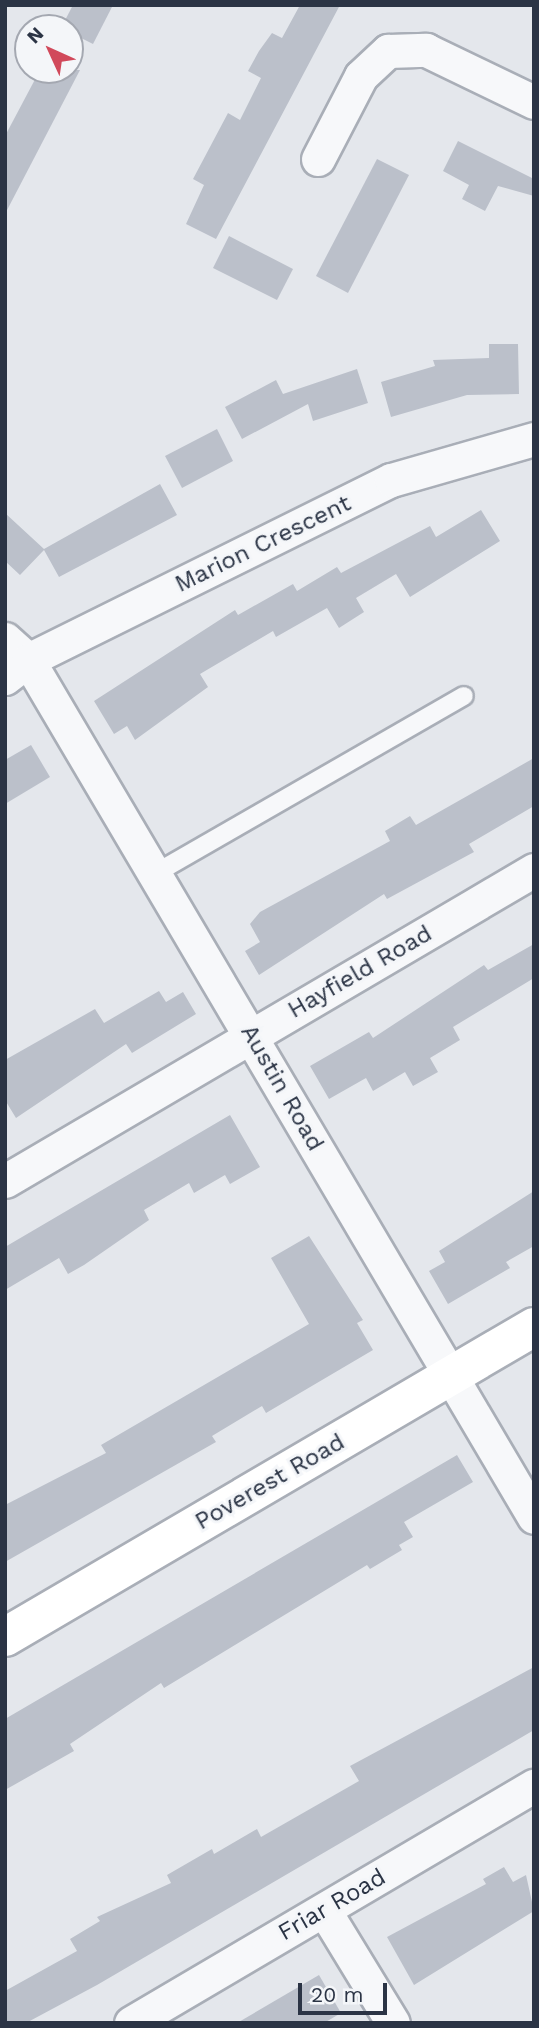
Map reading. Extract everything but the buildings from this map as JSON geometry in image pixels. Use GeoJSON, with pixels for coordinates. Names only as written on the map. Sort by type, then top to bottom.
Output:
{"type":"FeatureCollection","features":[{"type":"Feature","properties":{"kind":"street"},"geometry":{"type":"LineString","coordinates":[[318,159],[361,76],[388,51],[426,50],[534,102]]}},
{"type":"Feature","properties":{"kind":"street","name":"Marion Crescent"},"geometry":{"type":"LineString","coordinates":[[13,659],[391,480],[534,439]]}},
{"type":"Feature","properties":{"kind":"street","name":"Austin Road"},"geometry":{"type":"LineString","coordinates":[[13,659],[156,873],[534,1517]]}},
{"type":"Feature","properties":{"kind":"street","name":"Hayfield Road"},"geometry":{"type":"LineString","coordinates":[[5,1181],[534,870]]}},
{"type":"Feature","properties":{"kind":"street","name":"Poverest Road"},"geometry":{"type":"LineString","coordinates":[[5,1636],[534,1327]]}},
{"type":"Feature","properties":{"kind":"street","name":"Friar Road"},"geometry":{"type":"LineString","coordinates":[[131,2023],[534,1786]]}},
{"type":"Feature","properties":{"kind":"street"},"geometry":{"type":"LineString","coordinates":[[324,1910],[393,2023]]}},
{"type":"Feature","properties":{"kind":"lane"},"geometry":{"type":"LineString","coordinates":[[156,873],[464,696]]}}]}
